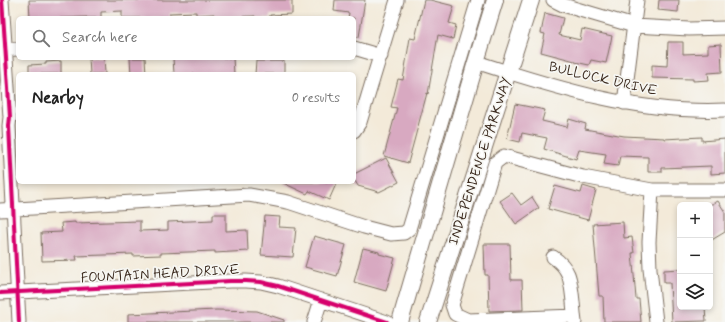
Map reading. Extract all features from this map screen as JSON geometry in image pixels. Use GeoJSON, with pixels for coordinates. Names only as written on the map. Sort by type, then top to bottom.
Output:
{"type":"FeatureCollection","features":[{"type":"Feature","properties":{"kind":"main road"},"geometry":{"type":"LineString","coordinates":[[400,322],[476,62],[496,0]]}},
{"type":"Feature","properties":{"kind":"main road","name":"INDEPENDENCE PARKWAY"},"geometry":{"type":"LineString","coordinates":[[428,322],[531,0]]}},
{"type":"Feature","properties":{"kind":"street"},"geometry":{"type":"LineString","coordinates":[[2,0],[8,49],[10,117],[14,126],[14,209],[19,322]]}},
{"type":"Feature","properties":{"kind":"street"},"geometry":{"type":"LineString","coordinates":[[356,128],[360,122],[398,0]]}},
{"type":"Feature","properties":{"kind":"street"},"geometry":{"type":"LineString","coordinates":[[0,210],[249,196],[288,202],[391,234],[404,234],[409,229],[478,0]]}},
{"type":"Feature","properties":{"kind":"street"},"geometry":{"type":"LineString","coordinates":[[553,0],[563,5],[634,26],[689,29],[725,28]]}},
{"type":"Feature","properties":{"kind":"street"},"geometry":{"type":"LineString","coordinates":[[624,103],[637,0]]}},
{"type":"Feature","properties":{"kind":"street"},"geometry":{"type":"LineString","coordinates":[[356,49],[381,56]]}},
{"type":"Feature","properties":{"kind":"street","name":"BULLOCK DRIVE"},"geometry":{"type":"LineString","coordinates":[[476,62],[590,96],[624,103],[660,109],[725,110]]}},
{"type":"Feature","properties":{"kind":"street"},"geometry":{"type":"LineString","coordinates":[[554,256],[568,273],[571,284],[575,319],[468,320],[455,314],[452,305],[495,163],[504,156],[583,177],[652,190],[725,190]]}},
{"type":"Feature","properties":{"kind":"street"},"geometry":{"type":"LineString","coordinates":[[652,190],[649,242],[650,268],[656,322]]}},
{"type":"Feature","properties":{"kind":"street","name":"FOUNTAIN HEAD DRIVE"},"geometry":{"type":"LineString","coordinates":[[0,293],[230,281],[261,282],[278,286],[387,322]]}},
{"type":"Feature","properties":{"kind":"street"},"geometry":{"type":"LineString","coordinates":[[314,322],[321,300]]}},
{"type":"Feature","properties":{"kind":"building"},"geometry":{"type":"Polygon","coordinates":[[[29,0],[292,0],[292,14],[270,16],[214,16],[214,14],[196,15],[196,12],[170,13],[170,16],[122,16],[122,11],[101,12],[101,16],[30,16],[29,0]]]}},
{"type":"Feature","properties":{"kind":"building"},"geometry":{"type":"Polygon","coordinates":[[[335,0],[365,0],[359,37],[356,37],[356,16],[348,16],[349,13],[334,11],[335,0]]]}},
{"type":"Feature","properties":{"kind":"building"},"geometry":{"type":"Polygon","coordinates":[[[424,0],[454,6],[449,23],[456,25],[453,39],[438,35],[428,94],[427,93],[408,163],[384,156],[397,108],[391,107],[398,79],[403,80],[410,38],[415,39],[424,0]]]}},
{"type":"Feature","properties":{"kind":"building"},"geometry":{"type":"Polygon","coordinates":[[[659,0],[679,0],[678,12],[658,10],[659,0]]]}},
{"type":"Feature","properties":{"kind":"building"},"geometry":{"type":"Polygon","coordinates":[[[545,13],[563,18],[559,35],[580,40],[582,29],[612,36],[606,63],[591,60],[589,65],[541,52],[545,34],[541,33],[545,13]]]}},
{"type":"Feature","properties":{"kind":"building"},"geometry":{"type":"Polygon","coordinates":[[[668,42],[683,42],[683,54],[708,53],[708,45],[721,44],[722,72],[708,73],[709,80],[693,81],[693,79],[652,78],[652,65],[667,66],[668,42]]]}},
{"type":"Feature","properties":{"kind":"building"},"geometry":{"type":"Polygon","coordinates":[[[89,60],[104,60],[105,72],[90,72],[89,60]]]}},
{"type":"Feature","properties":{"kind":"building"},"geometry":{"type":"Polygon","coordinates":[[[130,60],[145,60],[146,72],[131,72],[130,60]]]}},
{"type":"Feature","properties":{"kind":"building"},"geometry":{"type":"Polygon","coordinates":[[[173,60],[233,60],[234,72],[174,72],[173,60]]]}},
{"type":"Feature","properties":{"kind":"building"},"geometry":{"type":"Polygon","coordinates":[[[61,61],[61,72],[29,72],[29,65],[46,64],[46,62],[61,61]]]}},
{"type":"Feature","properties":{"kind":"building"},"geometry":{"type":"Polygon","coordinates":[[[256,61],[284,61],[284,72],[255,72],[256,61]]]}},
{"type":"Feature","properties":{"kind":"building"},"geometry":{"type":"Polygon","coordinates":[[[515,104],[545,110],[542,121],[567,127],[569,119],[586,124],[585,129],[624,136],[664,139],[702,137],[702,141],[725,139],[725,173],[711,174],[711,166],[662,168],[662,172],[648,172],[648,157],[620,156],[618,166],[604,164],[606,154],[579,150],[576,159],[544,149],[547,138],[522,133],[520,142],[507,139],[515,104]]]}},
{"type":"Feature","properties":{"kind":"building"},"geometry":{"type":"Polygon","coordinates":[[[386,158],[399,182],[379,192],[358,186],[356,182],[356,173],[386,158]]]}},
{"type":"Feature","properties":{"kind":"building"},"geometry":{"type":"Polygon","coordinates":[[[285,184],[336,184],[329,200],[309,191],[307,194],[285,184]]]}},
{"type":"Feature","properties":{"kind":"building"},"geometry":{"type":"Polygon","coordinates":[[[555,186],[581,193],[583,186],[596,190],[588,220],[548,209],[555,186]]]}},
{"type":"Feature","properties":{"kind":"building"},"geometry":{"type":"Polygon","coordinates":[[[512,193],[521,205],[532,197],[539,208],[516,224],[500,201],[512,193]]]}},
{"type":"Feature","properties":{"kind":"building"},"geometry":{"type":"Polygon","coordinates":[[[718,201],[725,212],[725,232],[713,239],[713,238],[713,204],[718,201]]]}},
{"type":"Feature","properties":{"kind":"building"},"geometry":{"type":"Polygon","coordinates":[[[213,214],[226,214],[226,231],[247,230],[248,251],[215,253],[215,251],[161,253],[161,255],[133,256],[133,254],[76,256],[77,260],[42,261],[41,233],[62,232],[61,223],[140,221],[140,231],[168,230],[168,222],[213,220],[213,214]]]}},
{"type":"Feature","properties":{"kind":"building"},"geometry":{"type":"Polygon","coordinates":[[[265,216],[280,217],[279,227],[296,228],[293,257],[261,255],[265,216]]]}},
{"type":"Feature","properties":{"kind":"building"},"geometry":{"type":"Polygon","coordinates":[[[623,222],[624,238],[632,237],[636,299],[639,299],[641,322],[604,322],[603,296],[599,296],[593,224],[623,222]]]}},
{"type":"Feature","properties":{"kind":"building"},"geometry":{"type":"Polygon","coordinates":[[[314,236],[346,245],[337,276],[305,267],[314,236]]]}},
{"type":"Feature","properties":{"kind":"building"},"geometry":{"type":"Polygon","coordinates":[[[484,244],[510,244],[511,280],[522,280],[523,310],[489,311],[488,275],[485,275],[484,244]]]}},
{"type":"Feature","properties":{"kind":"building"},"geometry":{"type":"Polygon","coordinates":[[[363,248],[395,258],[386,291],[354,282],[363,248]]]}},
{"type":"Feature","properties":{"kind":"building"},"geometry":{"type":"Polygon","coordinates":[[[677,269],[677,310],[705,310],[706,321],[672,322],[670,283],[664,283],[664,270],[677,269]]]}},
{"type":"Feature","properties":{"kind":"building"},"geometry":{"type":"Polygon","coordinates":[[[216,310],[257,311],[284,320],[284,322],[128,322],[128,314],[216,310]]]}},
{"type":"Feature","properties":{"kind":"cycle path"},"geometry":{"type":"LineString","coordinates":[[2,0],[10,117],[9,126],[19,322]]}},
{"type":"Feature","properties":{"kind":"cycle path"},"geometry":{"type":"LineString","coordinates":[[0,293],[230,281],[261,282],[278,286],[387,322]]}}]}
